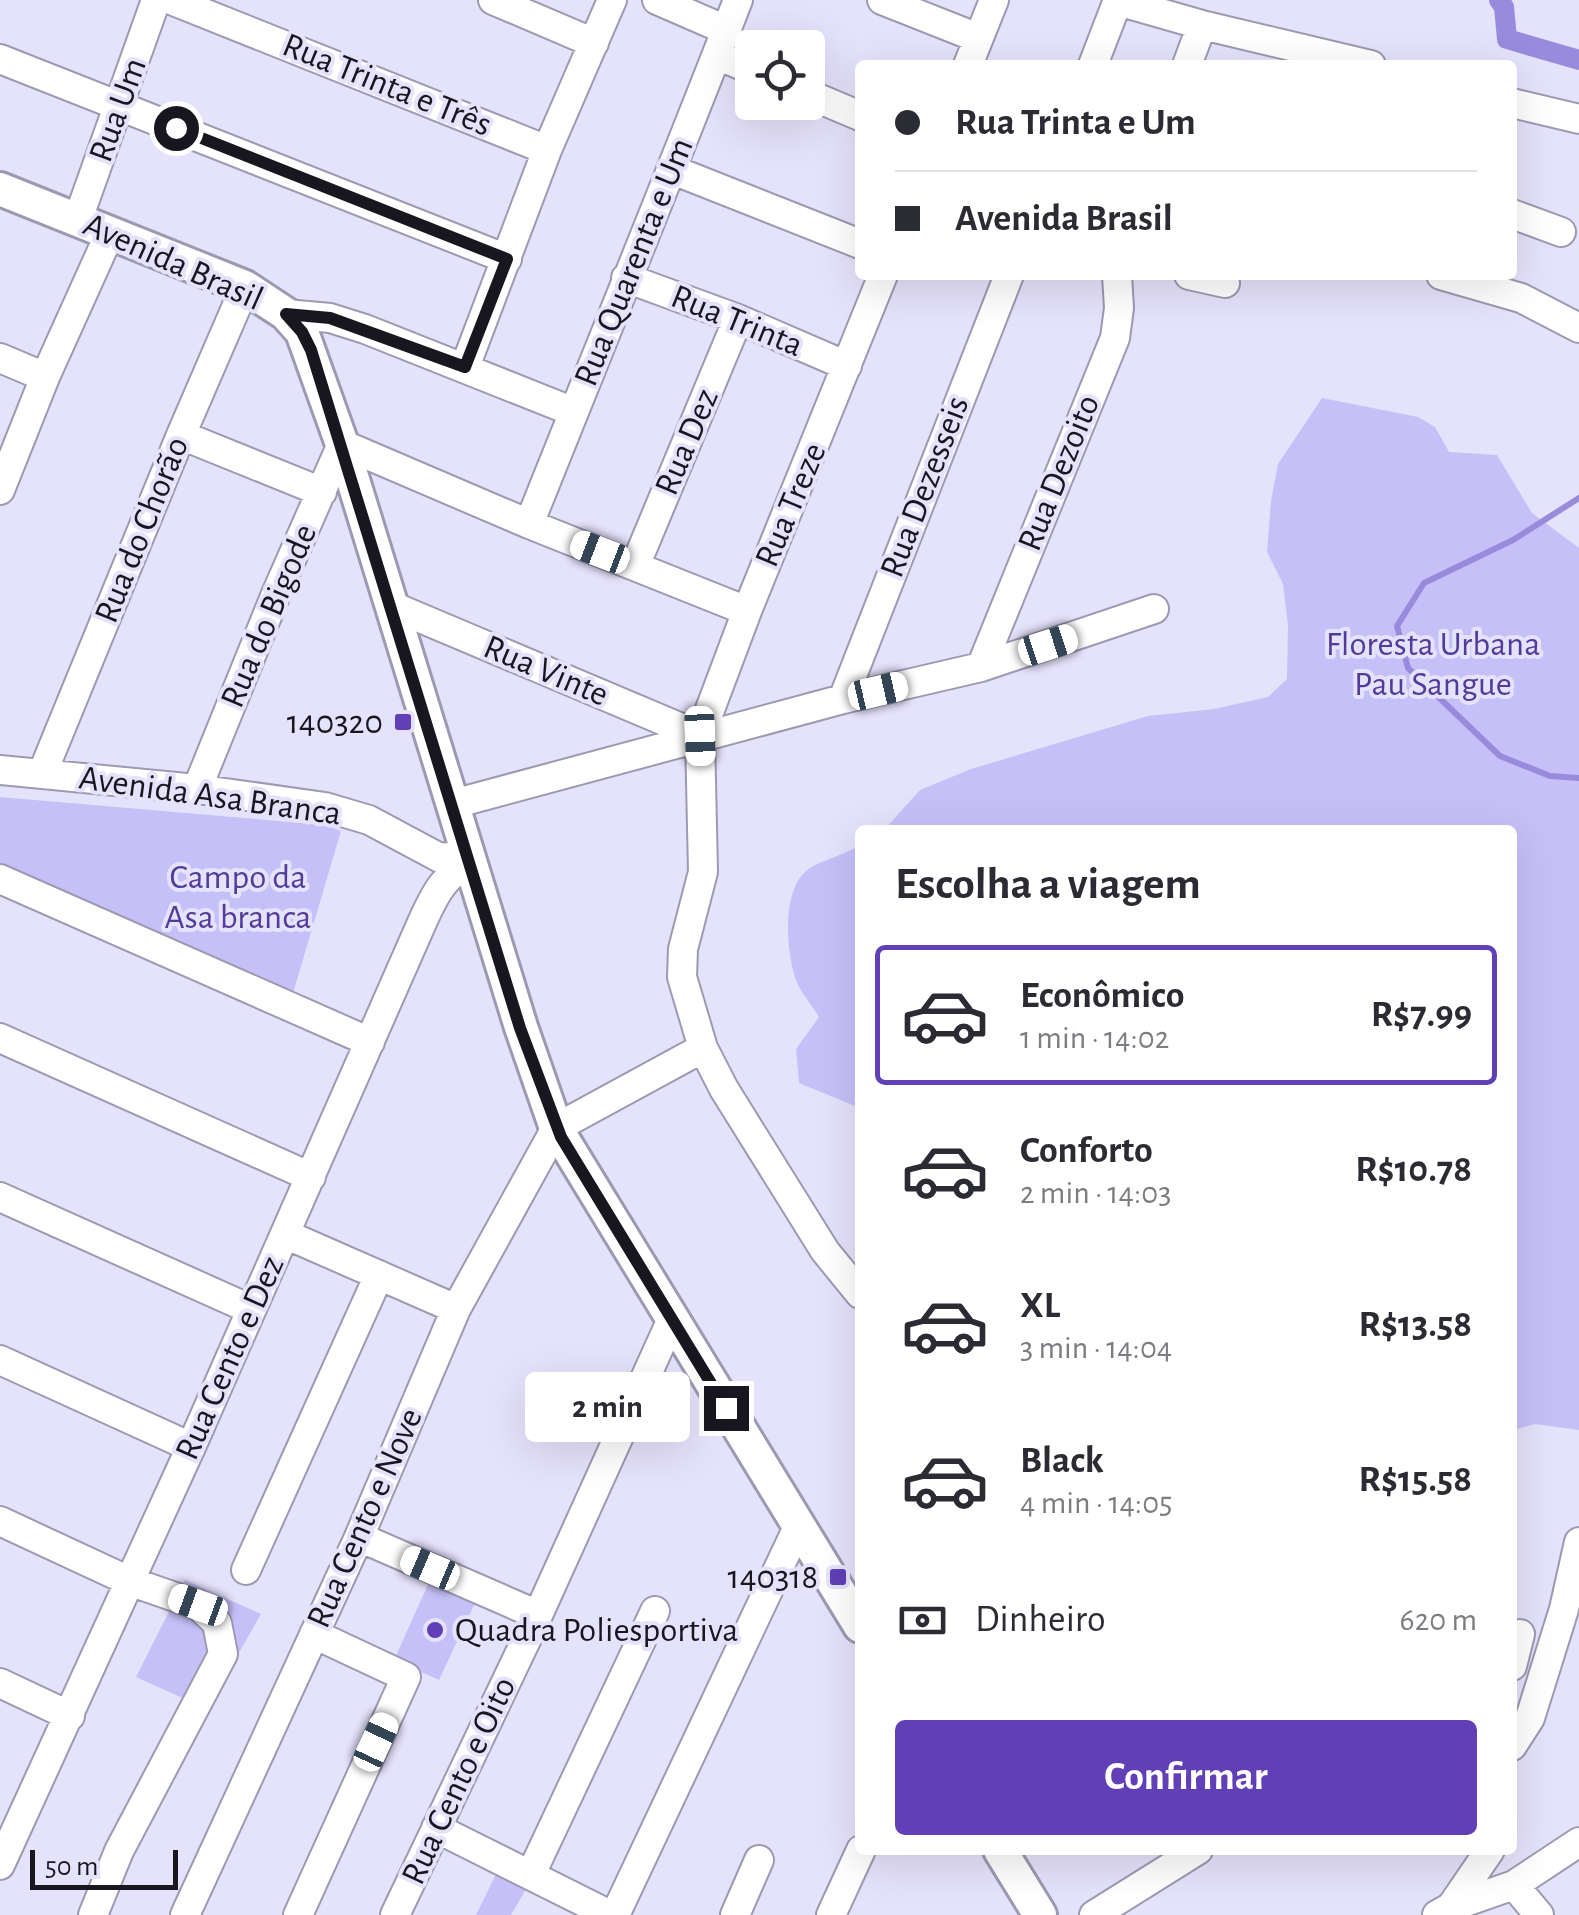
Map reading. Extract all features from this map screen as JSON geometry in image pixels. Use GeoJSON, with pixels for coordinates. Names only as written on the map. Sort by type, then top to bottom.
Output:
{"type":"FeatureCollection","features":[{"type":"Feature","properties":{"kind":"main road","name":"Avenida Brasil"},"geometry":{"type":"LineString","coordinates":[[0,190],[245,287],[286,314],[302,332],[342,444],[520,1028],[556,1128],[855,1618]]}},
{"type":"Feature","properties":{"kind":"main road"},"geometry":{"type":"LineString","coordinates":[[1003,1855],[1040,1915]]}},
{"type":"Feature","properties":{"kind":"street","name":"Rua Um"},"geometry":{"type":"LineString","coordinates":[[78,219],[156,0]]}},
{"type":"Feature","properties":{"kind":"street","name":"Rua Trinta e Três"},"geometry":{"type":"LineString","coordinates":[[171,0],[547,150]]}},
{"type":"Feature","properties":{"kind":"street"},"geometry":{"type":"LineString","coordinates":[[492,0],[594,43]]}},
{"type":"Feature","properties":{"kind":"street"},"geometry":{"type":"LineString","coordinates":[[465,367],[547,150],[612,0]]}},
{"type":"Feature","properties":{"kind":"street"},"geometry":{"type":"LineString","coordinates":[[657,0],[735,55]]}},
{"type":"Feature","properties":{"kind":"street","name":"Rua Quarenta e Um"},"geometry":{"type":"LineString","coordinates":[[529,524],[626,278],[674,170],[738,0]]}},
{"type":"Feature","properties":{"kind":"street"},"geometry":{"type":"LineString","coordinates":[[882,0],[978,38]]}},
{"type":"Feature","properties":{"kind":"street"},"geometry":{"type":"LineString","coordinates":[[970,60],[994,0]]}},
{"type":"Feature","properties":{"kind":"street"},"geometry":{"type":"LineString","coordinates":[[1094,60],[1118,0],[1296,55],[1334,60]]}},
{"type":"Feature","properties":{"kind":"street"},"geometry":{"type":"LineString","coordinates":[[1189,60],[1202,24]]}},
{"type":"Feature","properties":{"kind":"street"},"geometry":{"type":"LineString","coordinates":[[0,59],[507,259]]}},
{"type":"Feature","properties":{"kind":"street"},"geometry":{"type":"LineString","coordinates":[[825,101],[855,114]]}},
{"type":"Feature","properties":{"kind":"street"},"geometry":{"type":"LineString","coordinates":[[1517,103],[1579,119]]}},
{"type":"Feature","properties":{"kind":"street"},"geometry":{"type":"LineString","coordinates":[[674,170],[855,242]]}},
{"type":"Feature","properties":{"kind":"street"},"geometry":{"type":"LineString","coordinates":[[1517,216],[1561,232]]}},
{"type":"Feature","properties":{"kind":"street"},"geometry":{"type":"LineString","coordinates":[[0,490],[110,233]]}},
{"type":"Feature","properties":{"kind":"street","name":"Rua Trinta"},"geometry":{"type":"LineString","coordinates":[[626,278],[738,319],[847,366]]}},
{"type":"Feature","properties":{"kind":"street","name":"Rua Treze"},"geometry":{"type":"LineString","coordinates":[[700,736],[881,280]]}},
{"type":"Feature","properties":{"kind":"street","name":"Rua Dezesseis"},"geometry":{"type":"LineString","coordinates":[[843,699],[1007,280]]}},
{"type":"Feature","properties":{"kind":"street","name":"Rua Dezoito"},"geometry":{"type":"LineString","coordinates":[[981,667],[1115,338],[1117,280]]}},
{"type":"Feature","properties":{"kind":"street"},"geometry":{"type":"LineString","coordinates":[[1212,280],[1225,283]]}},
{"type":"Feature","properties":{"kind":"street"},"geometry":{"type":"LineString","coordinates":[[1458,280],[1521,298],[1579,328]]}},
{"type":"Feature","properties":{"kind":"street","name":"Rua do Chorão"},"geometry":{"type":"LineString","coordinates":[[42,774],[180,435],[245,287]]}},
{"type":"Feature","properties":{"kind":"street"},"geometry":{"type":"LineString","coordinates":[[286,314],[330,318],[574,412]]}},
{"type":"Feature","properties":{"kind":"street","name":"Rua Dez"},"geometry":{"type":"LineString","coordinates":[[635,566],[738,319]]}},
{"type":"Feature","properties":{"kind":"street"},"geometry":{"type":"LineString","coordinates":[[0,358],[46,377]]}},
{"type":"Feature","properties":{"kind":"street"},"geometry":{"type":"LineString","coordinates":[[180,435],[322,492]]}},
{"type":"Feature","properties":{"kind":"street"},"geometry":{"type":"LineString","coordinates":[[342,444],[747,611]]}},
{"type":"Feature","properties":{"kind":"street","name":"Rua do Bigode"},"geometry":{"type":"LineString","coordinates":[[198,789],[276,594],[342,444]]}},
{"type":"Feature","properties":{"kind":"street","name":"Rua Vinte"},"geometry":{"type":"LineString","coordinates":[[392,606],[700,736]]}},
{"type":"Feature","properties":{"kind":"street"},"geometry":{"type":"LineString","coordinates":[[453,804],[700,736],[981,667],[1154,609]]}},
{"type":"Feature","properties":{"kind":"street"},"geometry":{"type":"LineString","coordinates":[[700,736],[703,872],[683,949],[682,977],[703,1048],[724,1089],[825,1251],[855,1288]]}},
{"type":"Feature","properties":{"kind":"street","name":"Avenida Asa Branca"},"geometry":{"type":"LineString","coordinates":[[0,770],[198,789],[325,807],[369,820],[440,858],[470,859]]}},
{"type":"Feature","properties":{"kind":"street","name":"Rua Cento e Dez"},"geometry":{"type":"LineString","coordinates":[[3,1850],[70,1716],[436,892],[470,859]]}},
{"type":"Feature","properties":{"kind":"street"},"geometry":{"type":"LineString","coordinates":[[0,879],[370,1042]]}},
{"type":"Feature","properties":{"kind":"street"},"geometry":{"type":"LineString","coordinates":[[0,1038],[310,1177]]}},
{"type":"Feature","properties":{"kind":"street"},"geometry":{"type":"LineString","coordinates":[[556,1128],[703,1048]]}},
{"type":"Feature","properties":{"kind":"street","name":"Rua Cento e Nove"},"geometry":{"type":"LineString","coordinates":[[186,1915],[358,1537],[456,1309],[556,1128]]}},
{"type":"Feature","properties":{"kind":"street"},"geometry":{"type":"LineString","coordinates":[[0,1197],[250,1309]]}},
{"type":"Feature","properties":{"kind":"street"},"geometry":{"type":"LineString","coordinates":[[285,1234],[456,1309]]}},
{"type":"Feature","properties":{"kind":"street"},"geometry":{"type":"LineString","coordinates":[[246,1570],[379,1275]]}},
{"type":"Feature","properties":{"kind":"street","name":"Rua Cento e Oito"},"geometry":{"type":"LineString","coordinates":[[396,1915],[672,1319]]}},
{"type":"Feature","properties":{"kind":"street"},"geometry":{"type":"LineString","coordinates":[[0,1360],[191,1446]]}},
{"type":"Feature","properties":{"kind":"street"},"geometry":{"type":"LineString","coordinates":[[0,1520],[129,1580],[198,1605],[216,1622],[223,1654],[119,1850],[93,1915]]}},
{"type":"Feature","properties":{"kind":"street"},"geometry":{"type":"LineString","coordinates":[[436,1828],[613,1915],[798,1527]]}},
{"type":"Feature","properties":{"kind":"street"},"geometry":{"type":"LineString","coordinates":[[358,1537],[538,1615]]}},
{"type":"Feature","properties":{"kind":"street"},"geometry":{"type":"LineString","coordinates":[[1517,1738],[1530,1718],[1579,1542]]}},
{"type":"Feature","properties":{"kind":"street"},"geometry":{"type":"LineString","coordinates":[[531,1874],[655,1611]]}},
{"type":"Feature","properties":{"kind":"street"},"geometry":{"type":"LineString","coordinates":[[298,1915],[406,1677],[314,1634]]}},
{"type":"Feature","properties":{"kind":"street"},"geometry":{"type":"LineString","coordinates":[[1517,1646],[1520,1634]]}},
{"type":"Feature","properties":{"kind":"street"},"geometry":{"type":"LineString","coordinates":[[0,1683],[70,1716]]}},
{"type":"Feature","properties":{"kind":"street"},"geometry":{"type":"LineString","coordinates":[[1444,1911],[1514,1885],[1579,1842]]}},
{"type":"Feature","properties":{"kind":"street"},"geometry":{"type":"LineString","coordinates":[[831,1915],[859,1855]]}},
{"type":"Feature","properties":{"kind":"street"},"geometry":{"type":"LineString","coordinates":[[1094,1915],[1190,1855]]}},
{"type":"Feature","properties":{"kind":"street"},"geometry":{"type":"LineString","coordinates":[[1444,1911],[1486,1855]]}},
{"type":"Feature","properties":{"kind":"street"},"geometry":{"type":"LineString","coordinates":[[736,1915],[759,1860]]}},
{"type":"Feature","properties":{"kind":"street"},"geometry":{"type":"LineString","coordinates":[[1514,1885],[1540,1915]]}},
{"type":"Feature","properties":{"kind":"green space","name":"Floresta Urbana Pau Sangue"},"geometry":{"type":"Polygon","coordinates":[[[1322,398],[1418,417],[1435,427],[1449,452],[1497,455],[1532,513],[1579,548],[1579,1430],[1535,1424],[1517,1429],[1517,825],[888,825],[920,790],[971,769],[1148,716],[1214,709],[1268,697],[1287,679],[1288,625],[1283,584],[1267,552],[1278,464],[1322,398]]]}},
{"type":"Feature","properties":{"kind":"green space","name":"Campo da Asa branca"},"geometry":{"type":"Polygon","coordinates":[[[0,797],[325,825],[341,831],[288,1010],[0,868],[0,797]]]}},
{"type":"Feature","properties":{"kind":"green space"},"geometry":{"type":"Polygon","coordinates":[[[855,848],[855,1106],[799,1083],[796,1049],[819,1017],[797,982],[788,935],[790,903],[801,877],[810,868],[855,848]]]}},
{"type":"Feature","properties":{"kind":"green space"},"geometry":{"type":"Polygon","coordinates":[[[185,1580],[261,1614],[207,1709],[136,1677],[185,1580]]]}},
{"type":"Feature","properties":{"kind":"green space","name":"Quadra Poliesportiva"},"geometry":{"type":"Polygon","coordinates":[[[430,1580],[476,1601],[439,1680],[394,1660],[430,1580]]]}},
{"type":"Feature","properties":{"kind":"green space"},"geometry":{"type":"Polygon","coordinates":[[[498,1870],[529,1884],[511,1915],[476,1915],[498,1870]]]}},
{"type":"Feature","properties":{"kind":"waterway"},"geometry":{"type":"LineString","coordinates":[[1499,0],[1504,7],[1507,39],[1579,60]]}},
{"type":"Feature","properties":{"kind":"waterway"},"geometry":{"type":"LineString","coordinates":[[1579,498],[1513,540],[1424,583],[1397,626],[1408,668],[1500,756],[1550,776],[1579,778]]}},
{"type":"Feature","properties":{"kind":"place","name":"140320"},"geometry":{"type":"Point","coordinates":[403,722]}},
{"type":"Feature","properties":{"kind":"place","name":"140318"},"geometry":{"type":"Point","coordinates":[838,1577]}},
{"type":"Feature","properties":{"kind":"place","name":"Quadra Poliesportiva"},"geometry":{"type":"Point","coordinates":[435,1630]}},
{"type":"Feature","properties":{"kind":"route"},"geometry":{"type":"LineString","coordinates":[[176,128],[507,259],[465,367],[330,318],[286,314],[311,350],[520,1028],[556,1128],[726,1408]]}}]}
